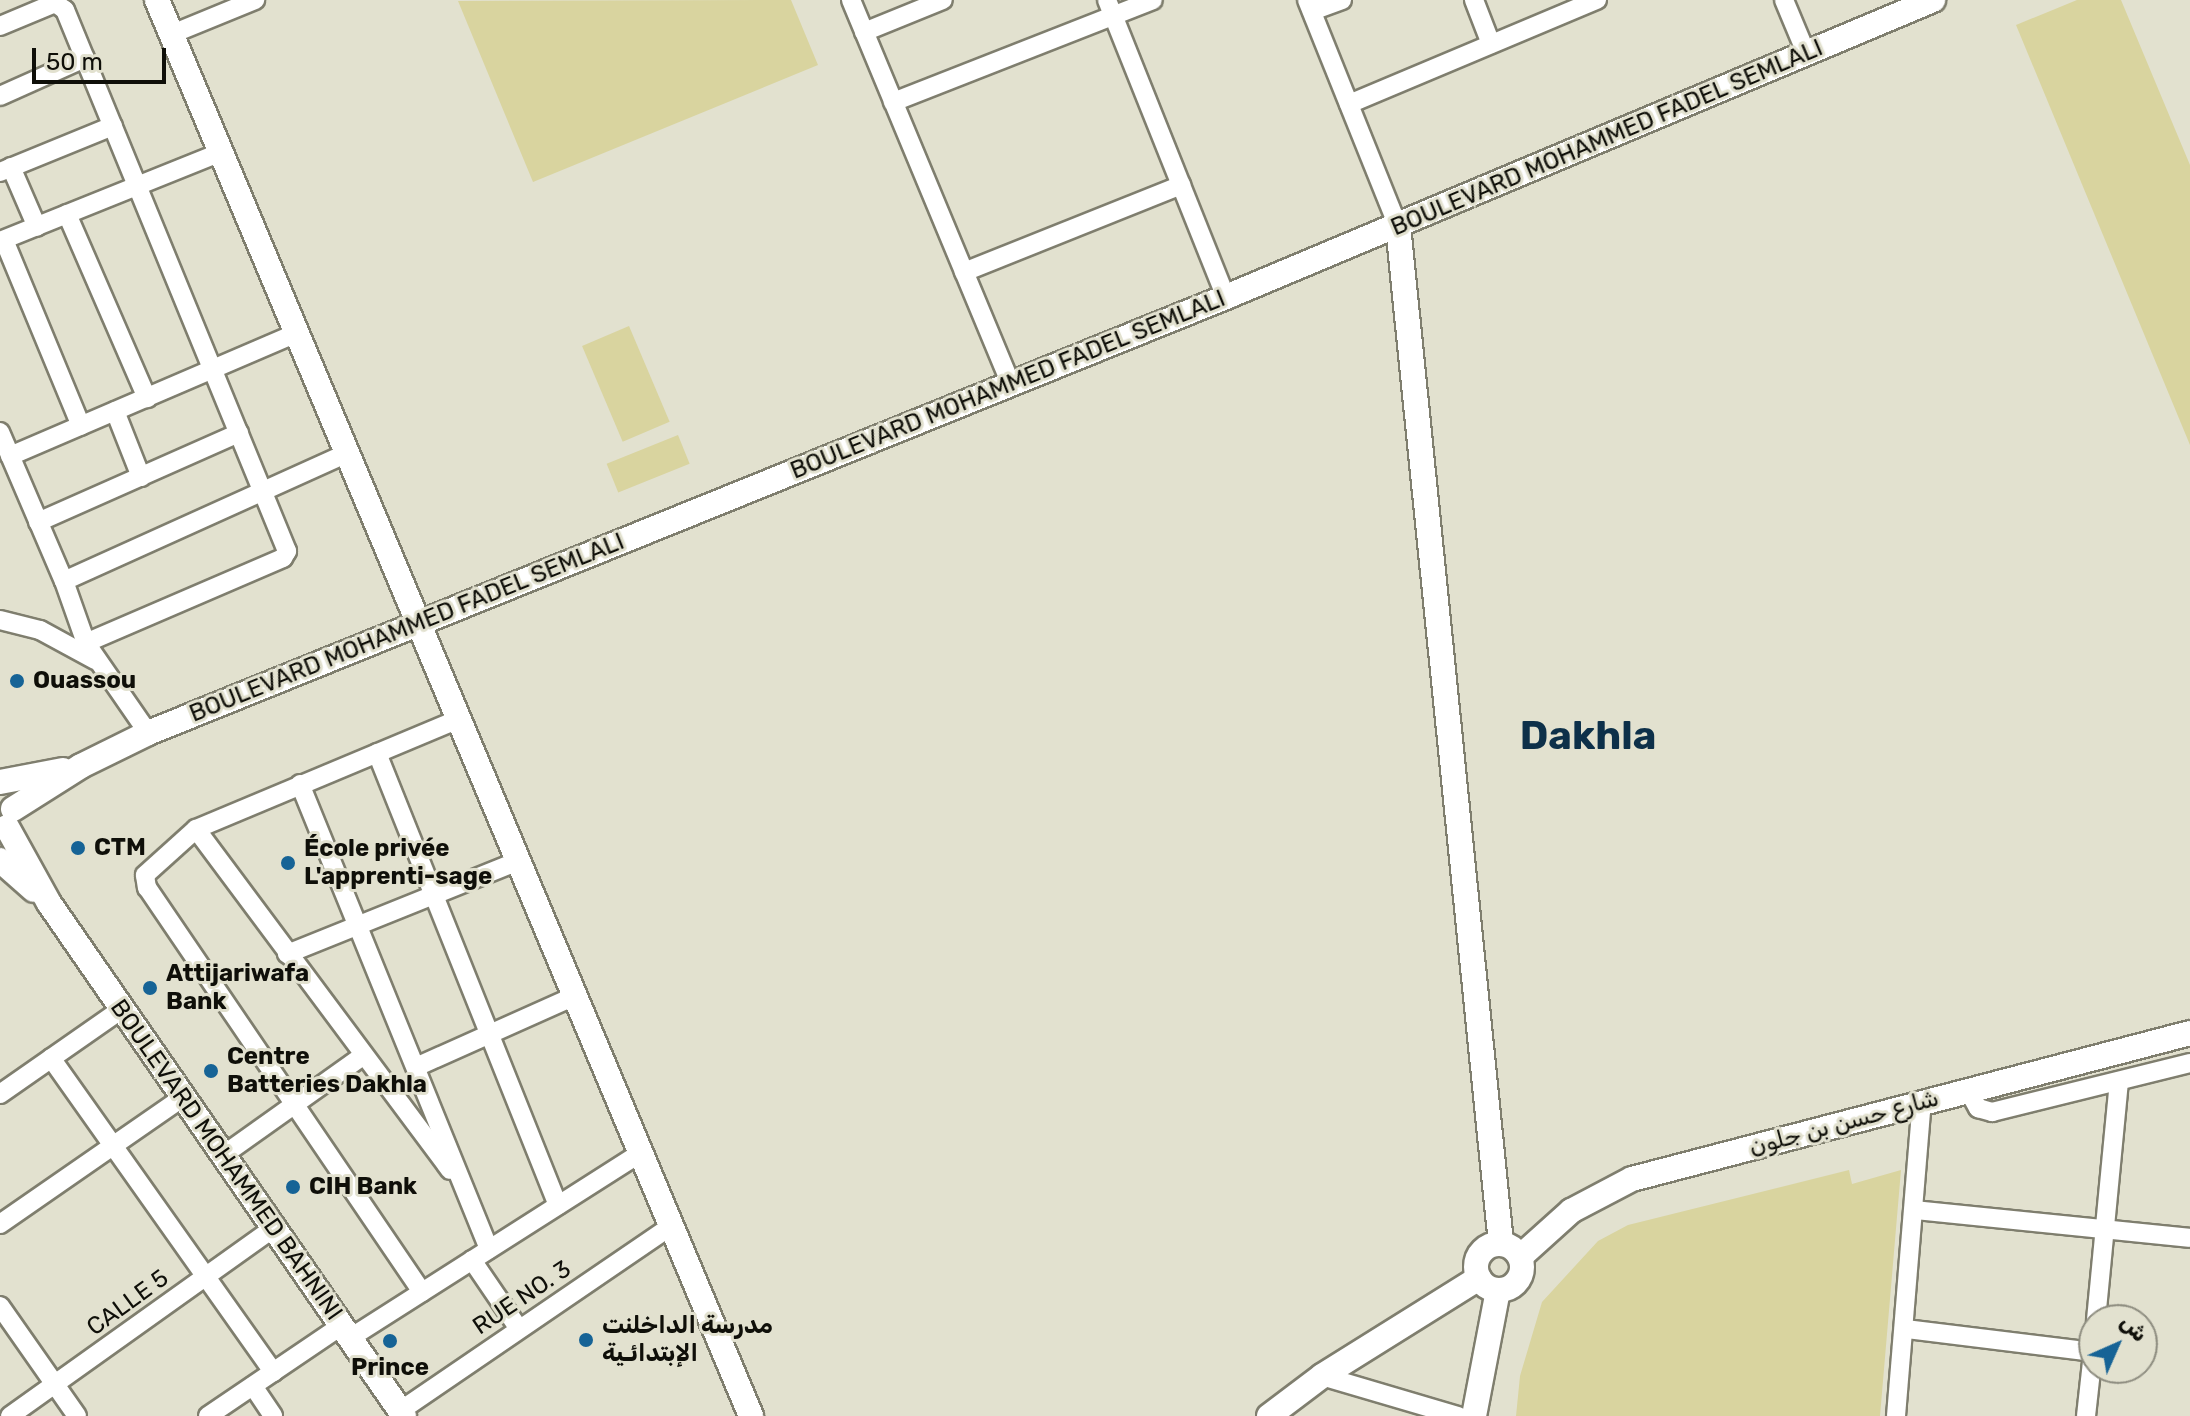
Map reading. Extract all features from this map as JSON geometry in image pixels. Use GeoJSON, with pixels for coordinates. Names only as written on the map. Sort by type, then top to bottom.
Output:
{"type":"FeatureCollection","features":[{"type":"Feature","properties":{"kind":"street"},"geometry":{"type":"LineString","coordinates":[[157,0],[751,1416]]}},
{"type":"Feature","properties":{"kind":"street"},"geometry":{"type":"LineString","coordinates":[[172,34],[255,0]]}},
{"type":"Feature","properties":{"kind":"street"},"geometry":{"type":"LineString","coordinates":[[851,0],[1011,385]]}},
{"type":"Feature","properties":{"kind":"street"},"geometry":{"type":"LineString","coordinates":[[864,32],[943,0]]}},
{"type":"Feature","properties":{"kind":"street"},"geometry":{"type":"LineString","coordinates":[[893,102],[1110,8],[1153,0]]}},
{"type":"Feature","properties":{"kind":"street"},"geometry":{"type":"LineString","coordinates":[[1276,1413],[1322,1376],[1488,1284],[1506,1290],[1519,1280],[1510,1251],[1398,226],[1309,6],[1342,0]]}},
{"type":"Feature","properties":{"kind":"street"},"geometry":{"type":"LineString","coordinates":[[1474,0],[1491,44]]}},
{"type":"Feature","properties":{"kind":"street"},"geometry":{"type":"LineString","coordinates":[[1349,104],[1491,44],[1575,4],[1597,0]]}},
{"type":"Feature","properties":{"kind":"street"},"geometry":{"type":"LineString","coordinates":[[1784,0],[1807,55]]}},
{"type":"Feature","properties":{"kind":"street","name":"BOULEVARD MOHAMMED FADEL SEMLALI"},"geometry":{"type":"LineString","coordinates":[[6,823],[81,766],[148,733],[1226,297],[1933,0]]}},
{"type":"Feature","properties":{"kind":"street"},"geometry":{"type":"LineString","coordinates":[[0,26],[55,3],[61,5],[263,490],[287,555],[86,643]]}},
{"type":"Feature","properties":{"kind":"street"},"geometry":{"type":"LineString","coordinates":[[1110,8],[1226,297]]}},
{"type":"Feature","properties":{"kind":"street"},"geometry":{"type":"LineString","coordinates":[[0,96],[85,58]]}},
{"type":"Feature","properties":{"kind":"street"},"geometry":{"type":"LineString","coordinates":[[37,227],[6,170],[113,126]]}},
{"type":"Feature","properties":{"kind":"street"},"geometry":{"type":"LineString","coordinates":[[81,426],[2,240],[221,152]]}},
{"type":"Feature","properties":{"kind":"street"},"geometry":{"type":"LineString","coordinates":[[964,272],[1181,185]]}},
{"type":"Feature","properties":{"kind":"street"},"geometry":{"type":"LineString","coordinates":[[67,214],[147,398]]}},
{"type":"Feature","properties":{"kind":"street"},"geometry":{"type":"LineString","coordinates":[[10,456],[297,333]]}},
{"type":"Feature","properties":{"kind":"street"},"geometry":{"type":"LineString","coordinates":[[115,411],[141,477]]}},
{"type":"Feature","properties":{"kind":"street"},"geometry":{"type":"LineString","coordinates":[[0,432],[64,581],[86,643],[148,733]]}},
{"type":"Feature","properties":{"kind":"street"},"geometry":{"type":"LineString","coordinates":[[38,522],[239,433]]}},
{"type":"Feature","properties":{"kind":"street"},"geometry":{"type":"LineString","coordinates":[[64,581],[347,453]]}},
{"type":"Feature","properties":{"kind":"street"},"geometry":{"type":"LineString","coordinates":[[0,620],[40,630],[95,660]]}},
{"type":"Feature","properties":{"kind":"street"},"geometry":{"type":"LineString","coordinates":[[422,1292],[147,888],[145,875],[196,829],[459,719]]}},
{"type":"Feature","properties":{"kind":"street"},"geometry":{"type":"LineString","coordinates":[[377,753],[558,1205]]}},
{"type":"Feature","properties":{"kind":"street","name":"BOULEVARD MOHAMMED FADEL SEMLALI"},"geometry":{"type":"LineString","coordinates":[[0,783],[81,766]]}},
{"type":"Feature","properties":{"kind":"street","name":"BOULEVARD MOHAMMED BAHNINI"},"geometry":{"type":"LineString","coordinates":[[0,783],[11,799],[6,823],[49,903],[402,1414]]}},
{"type":"Feature","properties":{"kind":"street"},"geometry":{"type":"LineString","coordinates":[[300,784],[489,1249]]}},
{"type":"Feature","properties":{"kind":"street"},"geometry":{"type":"LineString","coordinates":[[196,829],[465,1190]]}},
{"type":"Feature","properties":{"kind":"street","name":"BOULEVARD MOHAMMED BAHNINI"},"geometry":{"type":"LineString","coordinates":[[0,860],[49,903]]}},
{"type":"Feature","properties":{"kind":"street"},"geometry":{"type":"LineString","coordinates":[[287,954],[518,861]]}},
{"type":"Feature","properties":{"kind":"street"},"geometry":{"type":"LineString","coordinates":[[416,1067],[575,996]]}},
{"type":"Feature","properties":{"kind":"street"},"geometry":{"type":"LineString","coordinates":[[0,1094],[122,1009]]}},
{"type":"Feature","properties":{"kind":"street","name":"شارع حسن بن جلون"},"geometry":{"type":"LineString","coordinates":[[1510,1251],[1571,1211],[1632,1179],[2190,1033]]}},
{"type":"Feature","properties":{"kind":"street"},"geometry":{"type":"LineString","coordinates":[[222,1156],[364,1055]]}},
{"type":"Feature","properties":{"kind":"street"},"geometry":{"type":"LineString","coordinates":[[51,1058],[273,1372]]}},
{"type":"Feature","properties":{"kind":"street"},"geometry":{"type":"LineString","coordinates":[[1968,1090],[1978,1108],[1992,1112],[2190,1063]]}},
{"type":"Feature","properties":{"kind":"street"},"geometry":{"type":"LineString","coordinates":[[2098,1304],[2119,1082]]}},
{"type":"Feature","properties":{"kind":"street"},"geometry":{"type":"LineString","coordinates":[[0,1224],[182,1098]]}},
{"type":"Feature","properties":{"kind":"street"},"geometry":{"type":"LineString","coordinates":[[1896,1416],[1906,1329],[1922,1102]]}},
{"type":"Feature","properties":{"kind":"street"},"geometry":{"type":"LineString","coordinates":[[208,1416],[273,1372],[422,1292],[640,1153]]}},
{"type":"Feature","properties":{"kind":"street"},"geometry":{"type":"LineString","coordinates":[[1915,1210],[2190,1238]]}},
{"type":"Feature","properties":{"kind":"street","name":"RUE NO. 3"},"geometry":{"type":"LineString","coordinates":[[402,1414],[519,1329],[671,1226]]}},
{"type":"Feature","properties":{"kind":"street","name":"CALLE 5"},"geometry":{"type":"LineString","coordinates":[[10,1416],[274,1228]]}},
{"type":"Feature","properties":{"kind":"street"},"geometry":{"type":"LineString","coordinates":[[1474,1416],[1488,1284],[1480,1255],[1510,1251]]}},
{"type":"Feature","properties":{"kind":"street"},"geometry":{"type":"LineString","coordinates":[[472,1260],[519,1329]]}},
{"type":"Feature","properties":{"kind":"street"},"geometry":{"type":"LineString","coordinates":[[0,1306],[77,1416]]}},
{"type":"Feature","properties":{"kind":"street"},"geometry":{"type":"LineString","coordinates":[[1906,1329],[2078,1350]]}},
{"type":"Feature","properties":{"kind":"street"},"geometry":{"type":"LineString","coordinates":[[1322,1376],[1458,1416]]}},
{"type":"Feature","properties":{"kind":"street"},"geometry":{"type":"LineString","coordinates":[[2086,1416],[2090,1384]]}},
{"type":"Feature","properties":{"kind":"street"},"geometry":{"type":"LineString","coordinates":[[253,1386],[273,1416]]}},
{"type":"Feature","properties":{"kind":"shaded area"},"geometry":{"type":"Polygon","coordinates":[[[791,0],[818,65],[533,182],[458,1],[791,0]]]}},
{"type":"Feature","properties":{"kind":"shaded area"},"geometry":{"type":"Polygon","coordinates":[[[2077,0],[2121,0],[2190,165],[2190,445],[2016,25],[2077,0]]]}},
{"type":"Feature","properties":{"kind":"shaded area"},"geometry":{"type":"Polygon","coordinates":[[[629,326],[670,422],[623,442],[582,346],[629,326]]]}},
{"type":"Feature","properties":{"kind":"shaded area"},"geometry":{"type":"Polygon","coordinates":[[[678,435],[690,464],[618,493],[607,464],[678,435]]]}},
{"type":"Feature","properties":{"kind":"shaded area"},"geometry":{"type":"Polygon","coordinates":[[[1849,1170],[1852,1184],[1901,1170],[1880,1416],[1516,1416],[1520,1376],[1542,1302],[1598,1241],[1628,1225],[1849,1170]]]}},
{"type":"Feature","properties":{"kind":"place","name":"Ouassou"},"geometry":{"type":"Point","coordinates":[17,681]}},
{"type":"Feature","properties":{"kind":"place","name":"CTM"},"geometry":{"type":"Point","coordinates":[78,848]}},
{"type":"Feature","properties":{"kind":"place","name":"École privée L'apprenti-sage"},"geometry":{"type":"Point","coordinates":[288,863]}},
{"type":"Feature","properties":{"kind":"place","name":"Attijariwafa Bank"},"geometry":{"type":"Point","coordinates":[150,988]}},
{"type":"Feature","properties":{"kind":"place","name":"Centre Batteries Dakhla"},"geometry":{"type":"Point","coordinates":[211,1071]}},
{"type":"Feature","properties":{"kind":"place","name":"CIH Bank"},"geometry":{"type":"Point","coordinates":[293,1187]}},
{"type":"Feature","properties":{"kind":"place","name":"مدرسة الداخلنت الإبتدائـية"},"geometry":{"type":"Point","coordinates":[586,1340]}},
{"type":"Feature","properties":{"kind":"place","name":"Prince"},"geometry":{"type":"Point","coordinates":[390,1341]}},
{"type":"Feature","properties":{"kind":"district","name":"Dakhla"},"geometry":{"type":"Point","coordinates":[1588,736]}}]}
